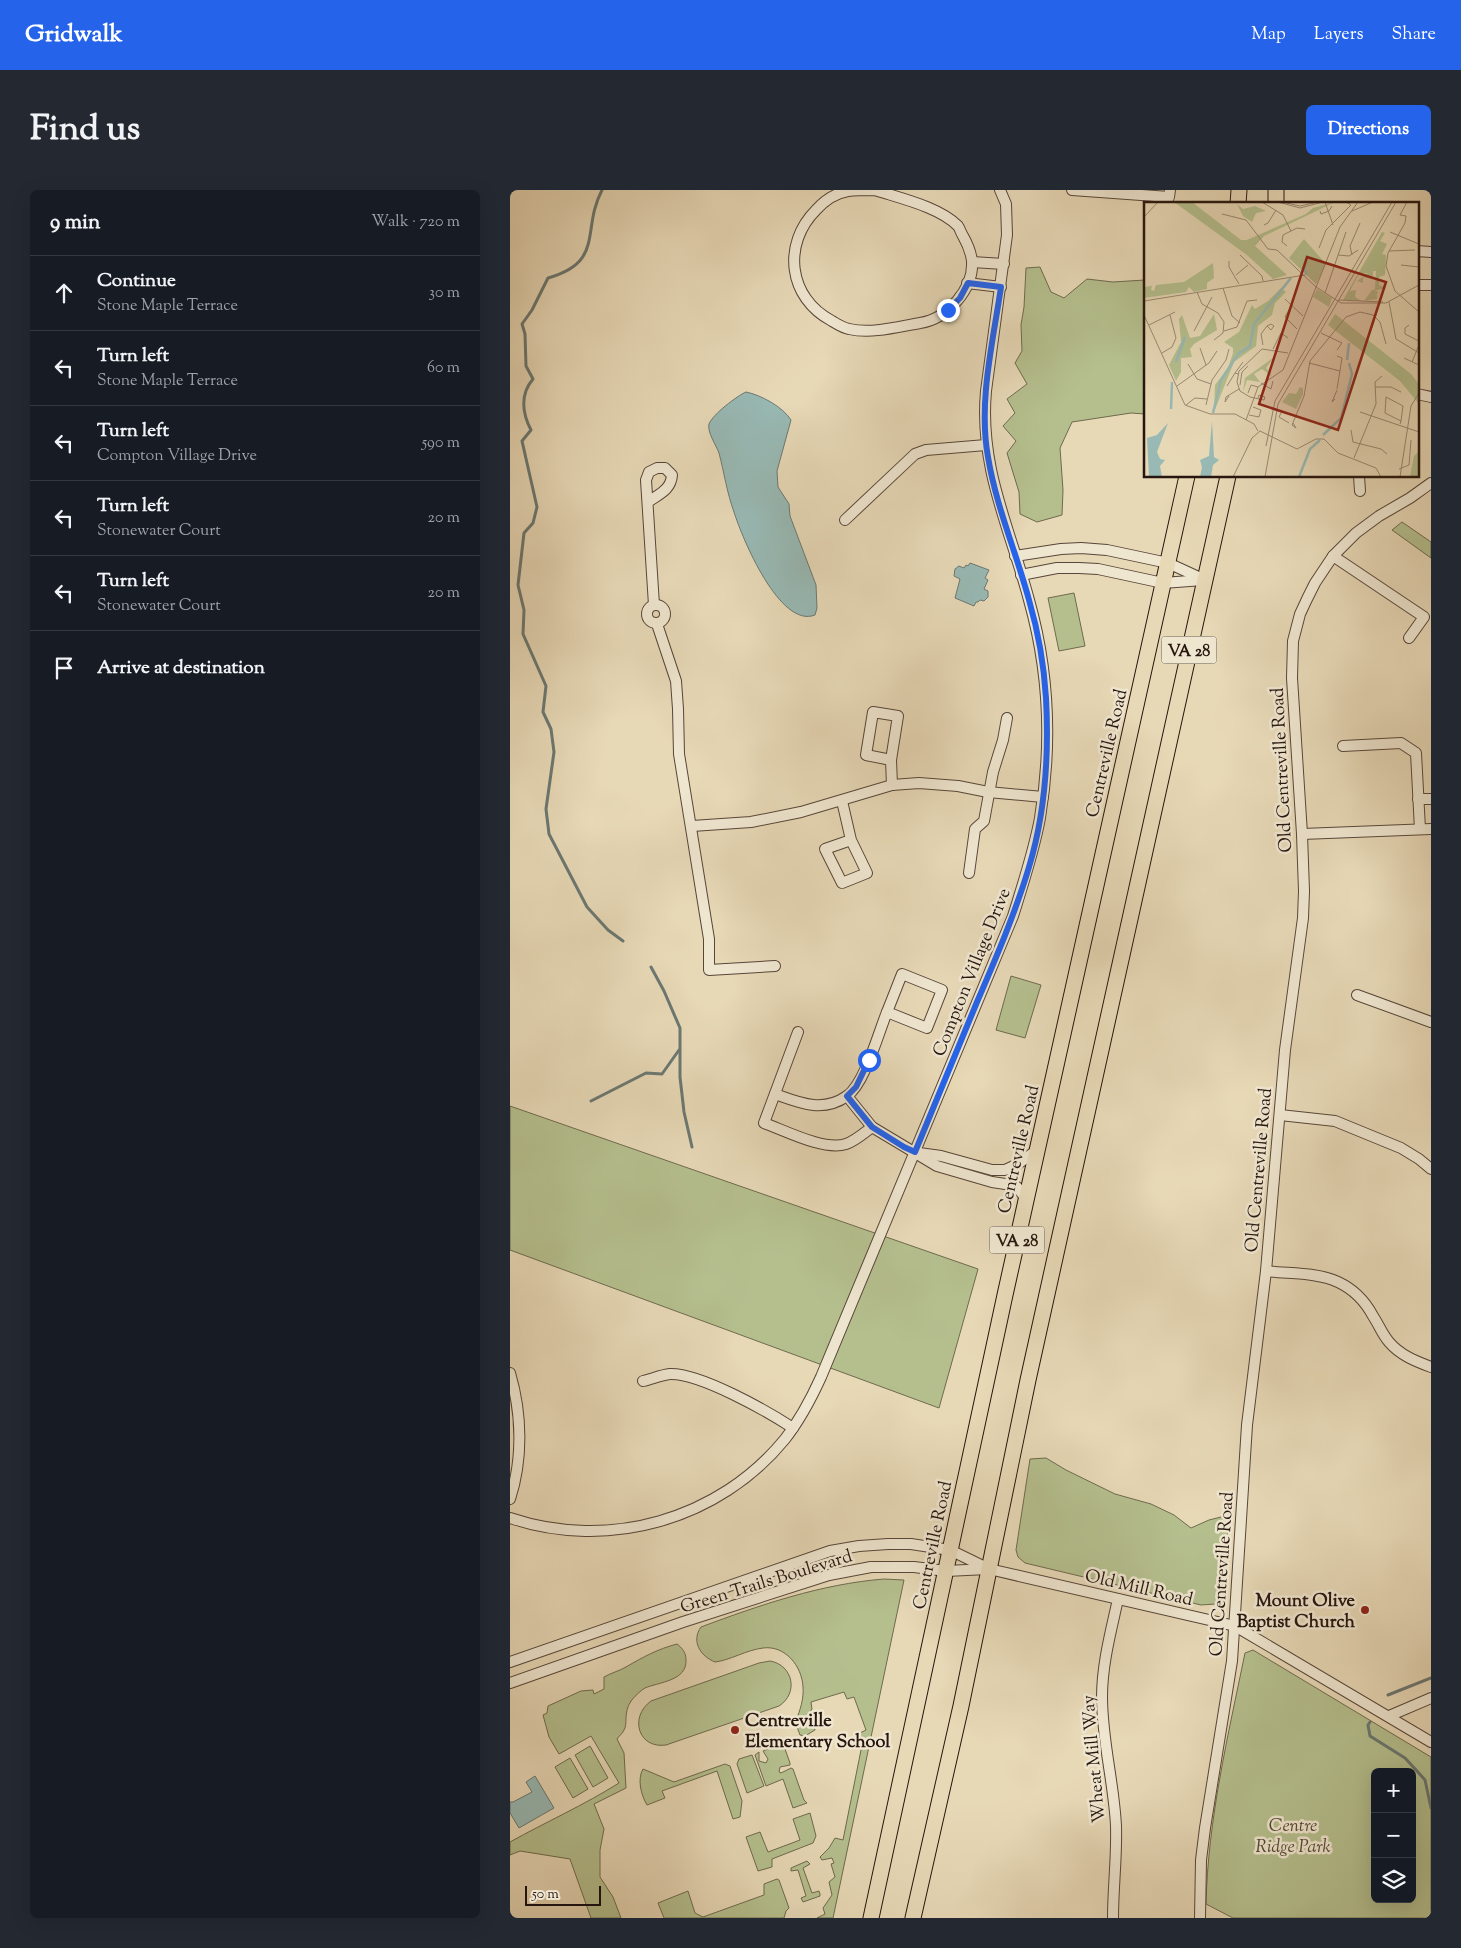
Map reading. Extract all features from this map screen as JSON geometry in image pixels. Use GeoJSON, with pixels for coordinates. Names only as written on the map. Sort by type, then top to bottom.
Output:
{"type":"FeatureCollection","features":[{"type":"Feature","properties":{"kind":"highway","name":"Centreville Road"},"geometry":{"type":"LineString","coordinates":[[871,1918],[1026,1199],[1187,478]]}},
{"type":"Feature","properties":{"kind":"highway","name":"VA 28"},"geometry":{"type":"LineString","coordinates":[[913,1918],[953,1742],[1030,1371],[1228,478]]}},
{"type":"Feature","properties":{"kind":"street"},"geometry":{"type":"LineString","coordinates":[[875,190],[942,214],[958,227],[967,243],[972,262],[968,283],[960,298],[948,310],[928,322],[883,330],[848,329],[819,314],[801,292],[793,261],[797,238],[806,220],[825,200],[848,191],[875,190]]}},
{"type":"Feature","properties":{"kind":"street"},"geometry":{"type":"LineString","coordinates":[[1000,190],[1005,190]]}},
{"type":"Feature","properties":{"kind":"street","name":"Compton Village Drive"},"geometry":{"type":"LineString","coordinates":[[510,1518],[551,1529],[575,1531],[618,1530],[659,1522],[699,1507],[736,1485],[776,1450],[806,1409],[821,1377],[1013,916],[1029,865],[1043,797],[1047,736],[1046,697],[1036,632],[993,484],[986,445],[986,391],[1007,234],[1006,204],[1000,190]]}},
{"type":"Feature","properties":{"kind":"street"},"geometry":{"type":"LineString","coordinates":[[1072,190],[1169,197],[1170,190]]}},
{"type":"Feature","properties":{"kind":"street"},"geometry":{"type":"LineString","coordinates":[[1418,251],[1431,252]]}},
{"type":"Feature","properties":{"kind":"street"},"geometry":{"type":"LineString","coordinates":[[972,262],[1004,264]]}},
{"type":"Feature","properties":{"kind":"street"},"geometry":{"type":"LineString","coordinates":[[968,283],[1001,287]]}},
{"type":"Feature","properties":{"kind":"street"},"geometry":{"type":"LineString","coordinates":[[1418,285],[1431,285]]}},
{"type":"Feature","properties":{"kind":"street"},"geometry":{"type":"LineString","coordinates":[[1418,394],[1431,397]]}},
{"type":"Feature","properties":{"kind":"street"},"geometry":{"type":"LineString","coordinates":[[845,520],[915,454],[926,450],[986,445]]}},
{"type":"Feature","properties":{"kind":"street"},"geometry":{"type":"LineString","coordinates":[[1359,478],[1360,491]]}},
{"type":"Feature","properties":{"kind":"street","name":"Old Centreville Road"},"geometry":{"type":"LineString","coordinates":[[1200,1918],[1201,1860],[1211,1787],[1228,1689],[1235,1626],[1247,1425],[1266,1272],[1289,1018],[1303,918],[1302,834],[1292,678],[1293,641],[1300,614],[1307,599],[1319,576],[1334,556],[1356,533],[1431,483]]}},
{"type":"Feature","properties":{"kind":"street"},"geometry":{"type":"LineString","coordinates":[[648,502],[654,605],[663,608],[665,613],[665,618],[657,624],[676,681],[679,754],[692,826],[708,939],[709,970],[775,966]]}},
{"type":"Feature","properties":{"kind":"street"},"geometry":{"type":"LineString","coordinates":[[1015,556],[1060,548],[1081,548],[1140,556],[1168,563],[1206,580]]}},
{"type":"Feature","properties":{"kind":"street"},"geometry":{"type":"LineString","coordinates":[[1334,556],[1424,617],[1409,638]]}},
{"type":"Feature","properties":{"kind":"street"},"geometry":{"type":"LineString","coordinates":[[1021,575],[1057,568],[1079,568],[1098,569],[1163,583],[1206,580]]}},
{"type":"Feature","properties":{"kind":"street"},"geometry":{"type":"LineString","coordinates":[[891,760],[866,755],[873,712],[898,716],[891,760],[892,785]]}},
{"type":"Feature","properties":{"kind":"street"},"geometry":{"type":"LineString","coordinates":[[969,873],[975,829],[984,821],[992,772],[1003,740],[1007,718]]}},
{"type":"Feature","properties":{"kind":"street"},"geometry":{"type":"LineString","coordinates":[[1343,746],[1401,743],[1416,753],[1420,829]]}},
{"type":"Feature","properties":{"kind":"street"},"geometry":{"type":"LineString","coordinates":[[692,826],[751,822],[801,812],[892,785],[919,783],[958,786],[988,792],[1043,797]]}},
{"type":"Feature","properties":{"kind":"street"},"geometry":{"type":"LineString","coordinates":[[1418,799],[1431,799]]}},
{"type":"Feature","properties":{"kind":"street"},"geometry":{"type":"LineString","coordinates":[[842,801],[852,840],[867,873],[842,883],[825,849],[852,840]]}},
{"type":"Feature","properties":{"kind":"street"},"geometry":{"type":"LineString","coordinates":[[1302,834],[1431,829]]}},
{"type":"Feature","properties":{"kind":"street"},"geometry":{"type":"LineString","coordinates":[[775,1094],[807,1106],[832,1104],[847,1096],[856,1087],[866,1066],[887,1012],[902,974],[942,990],[927,1028],[887,1012]]}},
{"type":"Feature","properties":{"kind":"street"},"geometry":{"type":"LineString","coordinates":[[1357,996],[1431,1022]]}},
{"type":"Feature","properties":{"kind":"street"},"geometry":{"type":"LineString","coordinates":[[798,1032],[764,1123],[824,1144],[837,1146],[849,1143],[872,1127]]}},
{"type":"Feature","properties":{"kind":"street"},"geometry":{"type":"LineString","coordinates":[[847,1096],[872,1127],[937,1166],[1017,1187],[1026,1199]]}},
{"type":"Feature","properties":{"kind":"street"},"geometry":{"type":"LineString","coordinates":[[1280,1115],[1335,1121],[1401,1148],[1431,1169]]}},
{"type":"Feature","properties":{"kind":"street"},"geometry":{"type":"LineString","coordinates":[[915,1152],[941,1156],[992,1170],[1005,1170],[1018,1164],[1037,1150]]}},
{"type":"Feature","properties":{"kind":"street"},"geometry":{"type":"LineString","coordinates":[[1266,1272],[1316,1277],[1332,1280],[1346,1286],[1366,1304],[1382,1333],[1394,1348],[1407,1357],[1431,1366]]}},
{"type":"Feature","properties":{"kind":"street"},"geometry":{"type":"LineString","coordinates":[[510,1373],[516,1396],[520,1435],[517,1471],[510,1499]]}},
{"type":"Feature","properties":{"kind":"street"},"geometry":{"type":"LineString","coordinates":[[644,1381],[670,1374],[702,1382],[735,1395],[774,1415],[793,1428]]}},
{"type":"Feature","properties":{"kind":"street","name":"Green Trails Boulevard"},"geometry":{"type":"LineString","coordinates":[[510,1662],[830,1551],[859,1546],[911,1544],[950,1550],[989,1569]]}},
{"type":"Feature","properties":{"kind":"street","name":"Green Trails Boulevard"},"geometry":{"type":"LineString","coordinates":[[510,1683],[683,1622],[829,1575],[871,1567],[914,1567],[946,1571],[989,1569]]}},
{"type":"Feature","properties":{"kind":"street","name":"Old Mill Road"},"geometry":{"type":"LineString","coordinates":[[989,1569],[1235,1626],[1431,1742]]}},
{"type":"Feature","properties":{"kind":"street","name":"Wheat Mill Way"},"geometry":{"type":"LineString","coordinates":[[1113,1918],[1116,1827],[1113,1787],[1103,1727],[1102,1696],[1106,1657],[1118,1599]]}},
{"type":"Feature","properties":{"kind":"street"},"geometry":{"type":"LineString","coordinates":[[1389,1716],[1431,1698]]}},
{"type":"Feature","properties":{"kind":"green space"},"geometry":{"type":"Polygon","coordinates":[[[1040,267],[1051,292],[1064,298],[1087,279],[1113,282],[1144,280],[1144,414],[1131,413],[1072,422],[1060,448],[1063,490],[1062,515],[1037,522],[1020,514],[1019,492],[1007,453],[1016,441],[1003,426],[1015,413],[1007,399],[1027,384],[1015,363],[1022,351],[1021,325],[1026,268],[1040,267]]]}},
{"type":"Feature","properties":{"kind":"green space"},"geometry":{"type":"Polygon","coordinates":[[[1402,522],[1431,542],[1431,558],[1392,530],[1402,522]]]}},
{"type":"Feature","properties":{"kind":"green space"},"geometry":{"type":"Polygon","coordinates":[[[1074,593],[1085,646],[1059,651],[1048,598],[1074,593]]]}},
{"type":"Feature","properties":{"kind":"green space"},"geometry":{"type":"Polygon","coordinates":[[[1011,976],[1041,985],[1025,1038],[996,1030],[1011,976]]]}},
{"type":"Feature","properties":{"kind":"green space"},"geometry":{"type":"Polygon","coordinates":[[[510,1106],[978,1269],[939,1408],[510,1250],[510,1106]]]}},
{"type":"Feature","properties":{"kind":"green space"},"geometry":{"type":"Polygon","coordinates":[[[1046,1458],[1115,1494],[1151,1504],[1174,1515],[1191,1528],[1209,1520],[1229,1515],[1224,1592],[1215,1604],[1201,1605],[1025,1563],[1018,1557],[1016,1550],[1030,1459],[1046,1458]]]}},
{"type":"Feature","properties":{"kind":"green space"},"geometry":{"type":"Polygon","coordinates":[[[884,1579],[904,1580],[833,1918],[817,1918],[825,1914],[823,1908],[832,1895],[829,1882],[835,1877],[831,1864],[834,1863],[832,1858],[822,1860],[820,1857],[835,1838],[843,1840],[863,1740],[856,1735],[866,1730],[854,1697],[847,1699],[844,1692],[811,1702],[812,1709],[809,1713],[815,1730],[805,1736],[800,1735],[797,1727],[798,1722],[796,1721],[802,1700],[803,1687],[802,1679],[791,1658],[778,1650],[763,1648],[715,1662],[701,1652],[697,1643],[698,1632],[701,1627],[768,1603],[837,1586],[884,1579]]]}},
{"type":"Feature","properties":{"kind":"green space"},"geometry":{"type":"Polygon","coordinates":[[[677,1644],[683,1650],[686,1657],[685,1667],[682,1672],[671,1680],[645,1688],[634,1697],[629,1705],[625,1728],[617,1739],[624,1753],[626,1788],[594,1804],[604,1829],[600,1850],[600,1877],[613,1897],[621,1918],[591,1918],[570,1859],[520,1851],[510,1855],[510,1842],[619,1783],[591,1736],[559,1754],[549,1737],[543,1715],[547,1713],[548,1706],[581,1691],[593,1690],[594,1694],[604,1689],[604,1677],[663,1648],[677,1644]]]}},
{"type":"Feature","properties":{"kind":"green space","name":"Centre Ridge Park"},"geometry":{"type":"Polygon","coordinates":[[[1253,1650],[1431,1757],[1431,1918],[1233,1918],[1206,1904],[1215,1809],[1245,1653],[1253,1650]]]}},
{"type":"Feature","properties":{"kind":"green space"},"geometry":{"type":"Polygon","coordinates":[[[770,1661],[784,1668],[791,1680],[789,1694],[779,1706],[666,1745],[656,1745],[643,1737],[639,1723],[640,1715],[651,1701],[759,1663],[770,1661]]]}},
{"type":"Feature","properties":{"kind":"green space"},"geometry":{"type":"Polygon","coordinates":[[[782,1745],[785,1749],[790,1763],[790,1765],[780,1767],[779,1772],[793,1769],[804,1800],[807,1803],[793,1808],[783,1779],[766,1786],[755,1755],[759,1752],[759,1761],[766,1763],[768,1759],[763,1751],[782,1745]]]}},
{"type":"Feature","properties":{"kind":"green space"},"geometry":{"type":"Polygon","coordinates":[[[590,1746],[608,1778],[593,1787],[575,1755],[590,1746]]]}},
{"type":"Feature","properties":{"kind":"green space"},"geometry":{"type":"Polygon","coordinates":[[[752,1755],[764,1786],[747,1793],[737,1764],[739,1759],[752,1755]]]}},
{"type":"Feature","properties":{"kind":"green space"},"geometry":{"type":"Polygon","coordinates":[[[570,1758],[588,1789],[573,1798],[555,1767],[570,1758]]]}},
{"type":"Feature","properties":{"kind":"green space"},"geometry":{"type":"Polygon","coordinates":[[[725,1764],[730,1766],[742,1801],[740,1817],[733,1819],[717,1771],[662,1791],[665,1798],[647,1805],[645,1801],[640,1782],[643,1769],[674,1782],[725,1764]]]}},
{"type":"Feature","properties":{"kind":"green space"},"geometry":{"type":"Polygon","coordinates":[[[810,1813],[816,1836],[813,1843],[772,1859],[772,1867],[758,1871],[746,1837],[760,1832],[768,1852],[800,1840],[793,1819],[810,1813]]]}},
{"type":"Feature","properties":{"kind":"green space"},"geometry":{"type":"Polygon","coordinates":[[[807,1861],[810,1864],[803,1868],[812,1893],[819,1891],[820,1896],[803,1902],[801,1898],[806,1896],[798,1870],[791,1871],[791,1868],[807,1861]]]}},
{"type":"Feature","properties":{"kind":"green space"},"geometry":{"type":"Polygon","coordinates":[[[777,1879],[789,1908],[784,1918],[664,1918],[658,1903],[688,1891],[695,1913],[703,1917],[764,1895],[764,1884],[777,1879]]]}},
{"type":"Feature","properties":{"kind":"water"},"geometry":{"type":"Polygon","coordinates":[[[746,392],[771,402],[791,420],[777,471],[778,487],[789,504],[790,516],[816,585],[817,608],[815,615],[802,616],[789,608],[776,595],[764,578],[745,541],[727,490],[719,453],[710,435],[709,424],[731,401],[746,392]]]}},
{"type":"Feature","properties":{"kind":"water"},"geometry":{"type":"Polygon","coordinates":[[[970,563],[989,570],[985,578],[988,580],[984,589],[988,591],[988,597],[984,601],[976,602],[974,606],[955,598],[960,579],[954,576],[955,569],[959,566],[964,568],[970,563]]]}},
{"type":"Feature","properties":{"kind":"water"},"geometry":{"type":"Polygon","coordinates":[[[535,1776],[554,1808],[519,1828],[510,1813],[510,1802],[532,1792],[526,1782],[535,1776]]]}},
{"type":"Feature","properties":{"kind":"waterway"},"geometry":{"type":"LineString","coordinates":[[602,190],[596,205],[585,254],[578,263],[566,271],[548,278],[532,310],[522,324],[525,334],[526,366],[533,379],[524,397],[524,410],[531,430],[522,441],[537,507],[533,523],[524,533],[518,585],[524,610],[523,634],[546,686],[543,712],[551,729],[554,752],[546,809],[549,834],[587,907],[608,930],[623,941]]}},
{"type":"Feature","properties":{"kind":"waterway"},"geometry":{"type":"LineString","coordinates":[[651,967],[680,1028],[680,1077],[684,1112],[692,1147]]}},
{"type":"Feature","properties":{"kind":"waterway"},"geometry":{"type":"LineString","coordinates":[[591,1101],[646,1073],[662,1074],[679,1050]]}},
{"type":"Feature","properties":{"kind":"waterway"},"geometry":{"type":"LineString","coordinates":[[1388,1695],[1431,1678]]}},
{"type":"Feature","properties":{"kind":"waterway"},"geometry":{"type":"LineString","coordinates":[[1370,1722],[1368,1725],[1370,1736],[1405,1758],[1425,1780],[1431,1808]]}},
{"type":"Feature","properties":{"kind":"place","name":"Mount Olive Baptist Church"},"geometry":{"type":"Point","coordinates":[1365,1610]}},
{"type":"Feature","properties":{"kind":"place","name":"Centreville Elementary School"},"geometry":{"type":"Point","coordinates":[735,1730]}},
{"type":"Feature","properties":{"kind":"route"},"geometry":{"type":"LineString","coordinates":[[869,1060],[856,1087],[847,1096],[872,1127],[915,1152],[1013,916],[1029,865],[1043,797],[1047,736],[1046,697],[1041,656],[1029,600],[993,484],[986,445],[986,391],[1001,287],[968,283],[960,298],[948,310]]}}]}
